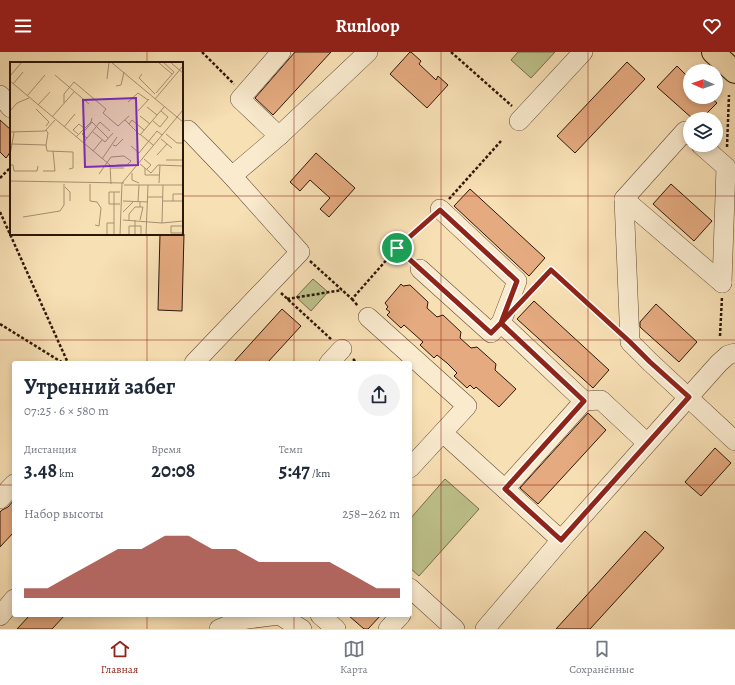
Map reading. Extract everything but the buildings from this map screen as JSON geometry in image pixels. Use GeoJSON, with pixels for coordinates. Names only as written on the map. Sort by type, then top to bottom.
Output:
{"type":"FeatureCollection","features":[{"type":"Feature","properties":{"kind":"main road"},"geometry":{"type":"LineString","coordinates":[[713,52],[735,72]]}},
{"type":"Feature","properties":{"kind":"street"},"geometry":{"type":"LineString","coordinates":[[279,136],[240,99],[281,52]]}},
{"type":"Feature","properties":{"kind":"street"},"geometry":{"type":"LineString","coordinates":[[232,176],[279,136],[368,52]]}},
{"type":"Feature","properties":{"kind":"street"},"geometry":{"type":"LineString","coordinates":[[521,119],[583,52]]}},
{"type":"Feature","properties":{"kind":"street"},"geometry":{"type":"LineString","coordinates":[[0,95],[10,107]]}},
{"type":"Feature","properties":{"kind":"street"},"geometry":{"type":"LineString","coordinates":[[188,130],[232,176],[300,252],[196,361]]}},
{"type":"Feature","properties":{"kind":"street"},"geometry":{"type":"LineString","coordinates":[[683,133],[624,199],[630,342],[735,441]]}},
{"type":"Feature","properties":{"kind":"street"},"geometry":{"type":"LineString","coordinates":[[709,152],[726,167],[722,283]]}},
{"type":"Feature","properties":{"kind":"street"},"geometry":{"type":"LineString","coordinates":[[624,199],[722,283]]}},
{"type":"Feature","properties":{"kind":"street"},"geometry":{"type":"LineString","coordinates":[[420,269],[491,333],[501,323],[517,281],[440,210]]}},
{"type":"Feature","properties":{"kind":"street"},"geometry":{"type":"LineString","coordinates":[[368,317],[407,361]]}},
{"type":"Feature","properties":{"kind":"street"},"geometry":{"type":"LineString","coordinates":[[501,323],[584,401]]}},
{"type":"Feature","properties":{"kind":"street"},"geometry":{"type":"LineString","coordinates":[[331,361],[342,349]]}},
{"type":"Feature","properties":{"kind":"street"},"geometry":{"type":"LineString","coordinates":[[485,629],[647,443],[720,363],[728,355],[735,353]]}},
{"type":"Feature","properties":{"kind":"street"},"geometry":{"type":"LineString","coordinates":[[412,466],[467,406],[415,370]]}},
{"type":"Feature","properties":{"kind":"street"},"geometry":{"type":"LineString","coordinates":[[505,489],[584,401],[601,400],[647,443]]}},
{"type":"Feature","properties":{"kind":"street"},"geometry":{"type":"LineString","coordinates":[[443,433],[561,540]]}},
{"type":"Feature","properties":{"kind":"street"},"geometry":{"type":"LineString","coordinates":[[0,499],[12,486]]}},
{"type":"Feature","properties":{"kind":"street"},"geometry":{"type":"LineString","coordinates":[[413,596],[455,629]]}},
{"type":"Feature","properties":{"kind":"street"},"geometry":{"type":"LineString","coordinates":[[0,616],[12,601]]}},
{"type":"Feature","properties":{"kind":"street"},"geometry":{"type":"LineString","coordinates":[[219,629],[241,620],[264,617]]}},
{"type":"Feature","properties":{"kind":"street"},"geometry":{"type":"LineString","coordinates":[[282,617],[302,629]]}},
{"type":"Feature","properties":{"kind":"street"},"geometry":{"type":"LineString","coordinates":[[322,617],[336,629]]}},
{"type":"Feature","properties":{"kind":"street"},"geometry":{"type":"LineString","coordinates":[[388,629],[399,617]]}},
{"type":"Feature","properties":{"kind":"path"},"geometry":{"type":"LineString","coordinates":[[202,52],[244,94]]}},
{"type":"Feature","properties":{"kind":"path"},"geometry":{"type":"LineString","coordinates":[[452,52],[521,119]]}},
{"type":"Feature","properties":{"kind":"path"},"geometry":{"type":"LineString","coordinates":[[726,167],[729,95]]}},
{"type":"Feature","properties":{"kind":"path"},"geometry":{"type":"LineString","coordinates":[[300,252],[352,299],[397,248],[440,210],[501,141]]}},
{"type":"Feature","properties":{"kind":"path"},"geometry":{"type":"LineString","coordinates":[[0,178],[10,168]]}},
{"type":"Feature","properties":{"kind":"path"},"geometry":{"type":"LineString","coordinates":[[0,212],[10,234]]}},
{"type":"Feature","properties":{"kind":"path"},"geometry":{"type":"LineString","coordinates":[[10,235],[67,361]]}},
{"type":"Feature","properties":{"kind":"path"},"geometry":{"type":"LineString","coordinates":[[397,248],[420,269]]}},
{"type":"Feature","properties":{"kind":"path"},"geometry":{"type":"LineString","coordinates":[[531,291],[551,270],[630,342]]}},
{"type":"Feature","properties":{"kind":"path"},"geometry":{"type":"LineString","coordinates":[[720,336],[722,283]]}},
{"type":"Feature","properties":{"kind":"path"},"geometry":{"type":"LineString","coordinates":[[270,284],[355,361]]}},
{"type":"Feature","properties":{"kind":"path"},"geometry":{"type":"LineString","coordinates":[[287,299],[342,290]]}},
{"type":"Feature","properties":{"kind":"path"},"geometry":{"type":"LineString","coordinates":[[0,324],[60,361]]}},
{"type":"Feature","properties":{"kind":"green space"},"geometry":{"type":"Polygon","coordinates":[[[518,52],[555,52],[531,78],[511,60],[518,52]]]}},
{"type":"Feature","properties":{"kind":"green space"},"geometry":{"type":"Polygon","coordinates":[[[313,279],[328,292],[311,311],[296,297],[313,279]]]}},
{"type":"Feature","properties":{"kind":"green space"},"geometry":{"type":"Polygon","coordinates":[[[445,479],[479,509],[419,576],[412,570],[412,517],[445,479]]]}},
{"type":"Feature","properties":{"kind":"route"},"geometry":{"type":"LineString","coordinates":[[397,248],[440,210],[517,281],[501,323],[551,270],[689,397],[561,540],[505,489],[584,401],[501,323],[491,333],[397,248]]}}]}
